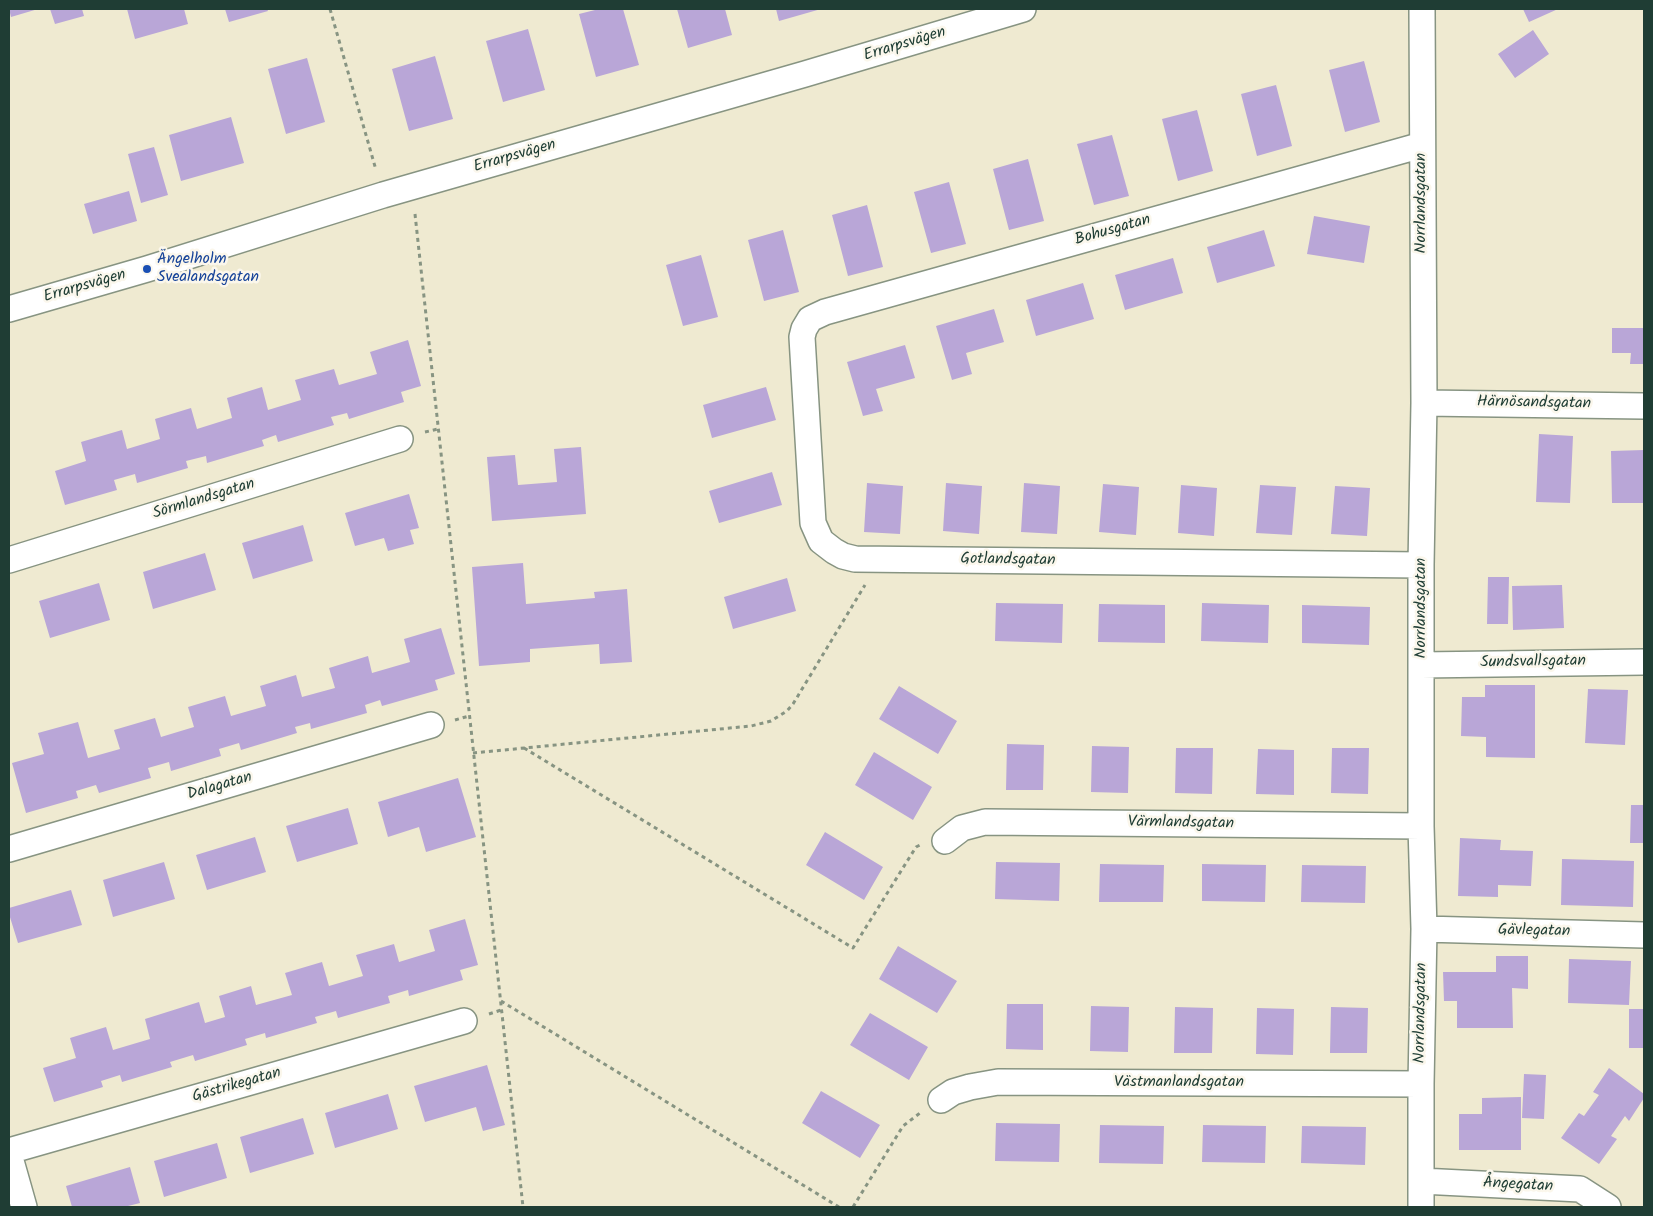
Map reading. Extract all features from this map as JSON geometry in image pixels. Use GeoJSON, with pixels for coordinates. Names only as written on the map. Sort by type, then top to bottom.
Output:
{"type":"FeatureCollection","features":[{"type":"Feature","properties":{"kind":"street","name":"Errarpsvägen"},"geometry":{"type":"LineString","coordinates":[[9,309],[147,269],[412,186],[805,74],[1023,9]]}},
{"type":"Feature","properties":{"kind":"street","name":"Norrlandsgatan"},"geometry":{"type":"LineString","coordinates":[[1421,1207],[1424,929],[1421,826],[1424,403],[1422,9]]}},
{"type":"Feature","properties":{"kind":"street","name":"Bohusgatan"},"geometry":{"type":"LineString","coordinates":[[806,324],[810,319],[825,312],[1422,145]]}},
{"type":"Feature","properties":{"kind":"street","name":"Gotlandsgatan"},"geometry":{"type":"LineString","coordinates":[[806,324],[802,337],[802,350],[813,523],[821,541],[843,556],[855,559],[1422,565]]}},
{"type":"Feature","properties":{"kind":"street","name":"Härnösandsgatan"},"geometry":{"type":"LineString","coordinates":[[1424,403],[1644,406]]}},
{"type":"Feature","properties":{"kind":"street","name":"Sörmlandsgatan"},"geometry":{"type":"LineString","coordinates":[[9,560],[400,439]]}},
{"type":"Feature","properties":{"kind":"street","name":"Sundsvallsgatan"},"geometry":{"type":"LineString","coordinates":[[1421,665],[1644,662]]}},
{"type":"Feature","properties":{"kind":"street","name":"Dalagatan"},"geometry":{"type":"LineString","coordinates":[[9,849],[431,725]]}},
{"type":"Feature","properties":{"kind":"street","name":"Värmlandsgatan"},"geometry":{"type":"LineString","coordinates":[[946,842],[962,828],[985,822],[1421,826]]}},
{"type":"Feature","properties":{"kind":"street","name":"Gävlegatan"},"geometry":{"type":"LineString","coordinates":[[1424,929],[1644,935]]}},
{"type":"Feature","properties":{"kind":"street","name":"Gästrikegatan"},"geometry":{"type":"LineString","coordinates":[[9,1152],[464,1021]]}},
{"type":"Feature","properties":{"kind":"street","name":"Västmanlandsgatan"},"geometry":{"type":"LineString","coordinates":[[941,1100],[953,1092],[962,1089],[998,1082],[1421,1084]]}},
{"type":"Feature","properties":{"kind":"street"},"geometry":{"type":"LineString","coordinates":[[9,1152],[24,1207]]}},
{"type":"Feature","properties":{"kind":"street","name":"Ångegatan"},"geometry":{"type":"LineString","coordinates":[[1421,1181],[1580,1189],[1608,1207]]}},
{"type":"Feature","properties":{"kind":"path"},"geometry":{"type":"LineString","coordinates":[[330,9],[383,195]]}},
{"type":"Feature","properties":{"kind":"path"},"geometry":{"type":"LineString","coordinates":[[412,186],[523,1207]]}},
{"type":"Feature","properties":{"kind":"path"},"geometry":{"type":"LineString","coordinates":[[473,753],[750,726],[762,724],[779,716],[793,704],[881,559]]}},
{"type":"Feature","properties":{"kind":"path"},"geometry":{"type":"LineString","coordinates":[[524,748],[853,948],[916,848],[930,840],[946,842]]}},
{"type":"Feature","properties":{"kind":"path"},"geometry":{"type":"LineString","coordinates":[[500,1001],[839,1207]]}},
{"type":"Feature","properties":{"kind":"path"},"geometry":{"type":"LineString","coordinates":[[853,1207],[903,1126],[912,1118],[941,1100]]}},
{"type":"Feature","properties":{"kind":"building"},"geometry":{"type":"Polygon","coordinates":[[[9,9],[38,9],[11,17],[9,9]]]}},
{"type":"Feature","properties":{"kind":"building"},"geometry":{"type":"Polygon","coordinates":[[[50,9],[82,9],[84,16],[55,24],[50,9]]]}},
{"type":"Feature","properties":{"kind":"building"},"geometry":{"type":"Polygon","coordinates":[[[127,9],[184,9],[188,24],[135,39],[127,9]]]}},
{"type":"Feature","properties":{"kind":"building"},"geometry":{"type":"Polygon","coordinates":[[[225,9],[267,9],[268,11],[229,22],[225,9]]]}},
{"type":"Feature","properties":{"kind":"building"},"geometry":{"type":"Polygon","coordinates":[[[599,9],[623,9],[639,65],[596,77],[579,14],[599,9]]]}},
{"type":"Feature","properties":{"kind":"building"},"geometry":{"type":"Polygon","coordinates":[[[677,9],[725,9],[732,35],[688,48],[677,9]]]}},
{"type":"Feature","properties":{"kind":"building"},"geometry":{"type":"Polygon","coordinates":[[[776,9],[821,9],[779,21],[776,9]]]}},
{"type":"Feature","properties":{"kind":"building"},"geometry":{"type":"Polygon","coordinates":[[[1523,9],[1558,9],[1529,22],[1523,9]]]}},
{"type":"Feature","properties":{"kind":"building"},"geometry":{"type":"Polygon","coordinates":[[[528,29],[545,90],[503,102],[486,41],[528,29]]]}},
{"type":"Feature","properties":{"kind":"building"},"geometry":{"type":"Polygon","coordinates":[[[1533,30],[1549,54],[1515,78],[1498,54],[1533,30]]]}},
{"type":"Feature","properties":{"kind":"building"},"geometry":{"type":"Polygon","coordinates":[[[435,56],[453,119],[409,131],[392,69],[435,56]]]}},
{"type":"Feature","properties":{"kind":"building"},"geometry":{"type":"Polygon","coordinates":[[[307,58],[325,122],[286,134],[268,69],[307,58]]]}},
{"type":"Feature","properties":{"kind":"building"},"geometry":{"type":"Polygon","coordinates":[[[1364,61],[1380,122],[1345,132],[1329,70],[1364,61]]]}},
{"type":"Feature","properties":{"kind":"building"},"geometry":{"type":"Polygon","coordinates":[[[1276,85],[1292,146],[1257,156],[1241,94],[1276,85]]]}},
{"type":"Feature","properties":{"kind":"building"},"geometry":{"type":"Polygon","coordinates":[[[1197,110],[1213,171],[1178,181],[1162,119],[1197,110]]]}},
{"type":"Feature","properties":{"kind":"building"},"geometry":{"type":"Polygon","coordinates":[[[231,117],[244,163],[181,181],[169,135],[231,117]]]}},
{"type":"Feature","properties":{"kind":"building"},"geometry":{"type":"Polygon","coordinates":[[[1112,135],[1129,196],[1094,205],[1077,144],[1112,135]]]}},
{"type":"Feature","properties":{"kind":"building"},"geometry":{"type":"Polygon","coordinates":[[[154,147],[168,195],[141,203],[128,154],[154,147]]]}},
{"type":"Feature","properties":{"kind":"building"},"geometry":{"type":"Polygon","coordinates":[[[1028,159],[1044,221],[1009,230],[993,169],[1028,159]]]}},
{"type":"Feature","properties":{"kind":"building"},"geometry":{"type":"Polygon","coordinates":[[[949,182],[966,244],[931,253],[914,192],[949,182]]]}},
{"type":"Feature","properties":{"kind":"building"},"geometry":{"type":"Polygon","coordinates":[[[129,191],[137,221],[93,234],[84,204],[129,191]]]}},
{"type":"Feature","properties":{"kind":"building"},"geometry":{"type":"Polygon","coordinates":[[[867,205],[883,267],[848,276],[832,215],[867,205]]]}},
{"type":"Feature","properties":{"kind":"building"},"geometry":{"type":"Polygon","coordinates":[[[1314,216],[1370,226],[1364,263],[1307,254],[1314,216]]]}},
{"type":"Feature","properties":{"kind":"building"},"geometry":{"type":"Polygon","coordinates":[[[783,230],[799,292],[764,301],[748,240],[783,230]]]}},
{"type":"Feature","properties":{"kind":"building"},"geometry":{"type":"Polygon","coordinates":[[[1264,230],[1275,266],[1217,283],[1207,247],[1264,230]]]}},
{"type":"Feature","properties":{"kind":"building"},"geometry":{"type":"Polygon","coordinates":[[[701,255],[718,317],[683,326],[666,265],[701,255]]]}},
{"type":"Feature","properties":{"kind":"building"},"geometry":{"type":"Polygon","coordinates":[[[1173,258],[1183,293],[1125,310],[1115,275],[1173,258]]]}},
{"type":"Feature","properties":{"kind":"building"},"geometry":{"type":"Polygon","coordinates":[[[1083,283],[1094,319],[1036,336],[1026,300],[1083,283]]]}},
{"type":"Feature","properties":{"kind":"building"},"geometry":{"type":"Polygon","coordinates":[[[994,309],[1004,342],[966,353],[972,374],[952,380],[936,326],[994,309]]]}},
{"type":"Feature","properties":{"kind":"building"},"geometry":{"type":"Polygon","coordinates":[[[1612,328],[1644,328],[1644,364],[1630,364],[1631,353],[1612,353],[1612,328]]]}},
{"type":"Feature","properties":{"kind":"building"},"geometry":{"type":"Polygon","coordinates":[[[408,340],[421,386],[401,392],[404,402],[349,419],[347,413],[331,417],[334,425],[278,442],[276,435],[262,440],[264,446],[207,463],[206,456],[186,461],[188,468],[137,483],[135,474],[114,480],[117,490],[65,505],[55,471],[86,461],[81,442],[122,430],[127,449],[160,439],[155,419],[191,408],[197,429],[232,418],[227,398],[262,387],[268,410],[301,400],[295,380],[334,369],[339,385],[377,374],[370,352],[408,340]]]}},
{"type":"Feature","properties":{"kind":"building"},"geometry":{"type":"Polygon","coordinates":[[[905,345],[915,378],[876,389],[883,411],[863,416],[847,362],[905,345]]]}},
{"type":"Feature","properties":{"kind":"building"},"geometry":{"type":"Polygon","coordinates":[[[766,387],[776,420],[712,438],[703,405],[766,387]]]}},
{"type":"Feature","properties":{"kind":"building"},"geometry":{"type":"Polygon","coordinates":[[[1539,434],[1573,436],[1570,503],[1536,502],[1539,434]]]}},
{"type":"Feature","properties":{"kind":"building"},"geometry":{"type":"Polygon","coordinates":[[[581,447],[586,514],[492,521],[487,457],[515,455],[518,485],[557,482],[554,449],[581,447]]]}},
{"type":"Feature","properties":{"kind":"building"},"geometry":{"type":"Polygon","coordinates":[[[1644,450],[1644,503],[1612,503],[1611,451],[1644,450]]]}},
{"type":"Feature","properties":{"kind":"building"},"geometry":{"type":"Polygon","coordinates":[[[772,472],[782,505],[719,523],[709,491],[772,472]]]}},
{"type":"Feature","properties":{"kind":"building"},"geometry":{"type":"Polygon","coordinates":[[[867,483],[903,486],[900,534],[864,532],[867,483]]]}},
{"type":"Feature","properties":{"kind":"building"},"geometry":{"type":"Polygon","coordinates":[[[946,483],[982,486],[979,534],[943,531],[946,483]]]}},
{"type":"Feature","properties":{"kind":"building"},"geometry":{"type":"Polygon","coordinates":[[[1024,483],[1060,486],[1057,534],[1021,532],[1024,483]]]}},
{"type":"Feature","properties":{"kind":"building"},"geometry":{"type":"Polygon","coordinates":[[[1103,484],[1139,487],[1136,535],[1099,532],[1103,484]]]}},
{"type":"Feature","properties":{"kind":"building"},"geometry":{"type":"Polygon","coordinates":[[[1181,485],[1217,488],[1214,536],[1178,533],[1181,485]]]}},
{"type":"Feature","properties":{"kind":"building"},"geometry":{"type":"Polygon","coordinates":[[[1260,485],[1296,487],[1292,535],[1256,533],[1260,485]]]}},
{"type":"Feature","properties":{"kind":"building"},"geometry":{"type":"Polygon","coordinates":[[[1335,486],[1370,488],[1367,536],[1331,534],[1335,486]]]}},
{"type":"Feature","properties":{"kind":"building"},"geometry":{"type":"Polygon","coordinates":[[[409,494],[419,528],[410,530],[414,544],[388,551],[384,538],[355,546],[345,513],[409,494]]]}},
{"type":"Feature","properties":{"kind":"building"},"geometry":{"type":"Polygon","coordinates":[[[303,525],[313,561],[253,579],[242,543],[303,525]]]}},
{"type":"Feature","properties":{"kind":"building"},"geometry":{"type":"Polygon","coordinates":[[[205,553],[216,590],[153,609],[143,572],[205,553]]]}},
{"type":"Feature","properties":{"kind":"building"},"geometry":{"type":"Polygon","coordinates":[[[523,563],[526,604],[595,598],[594,592],[627,589],[632,662],[600,664],[599,644],[530,649],[530,662],[479,666],[472,567],[523,563]]]}},
{"type":"Feature","properties":{"kind":"building"},"geometry":{"type":"Polygon","coordinates":[[[1488,577],[1509,577],[1508,624],[1487,624],[1488,577]]]}},
{"type":"Feature","properties":{"kind":"building"},"geometry":{"type":"Polygon","coordinates":[[[787,578],[796,611],[733,629],[724,597],[787,578]]]}},
{"type":"Feature","properties":{"kind":"building"},"geometry":{"type":"Polygon","coordinates":[[[99,583],[110,620],[50,638],[39,601],[99,583]]]}},
{"type":"Feature","properties":{"kind":"building"},"geometry":{"type":"Polygon","coordinates":[[[1562,585],[1564,628],[1513,630],[1512,586],[1562,585]]]}},
{"type":"Feature","properties":{"kind":"building"},"geometry":{"type":"Polygon","coordinates":[[[996,603],[1063,604],[1062,643],[995,641],[996,603]]]}},
{"type":"Feature","properties":{"kind":"building"},"geometry":{"type":"Polygon","coordinates":[[[1202,603],[1269,605],[1268,643],[1201,641],[1202,603]]]}},
{"type":"Feature","properties":{"kind":"building"},"geometry":{"type":"Polygon","coordinates":[[[1099,604],[1165,605],[1165,643],[1098,642],[1099,604]]]}},
{"type":"Feature","properties":{"kind":"building"},"geometry":{"type":"Polygon","coordinates":[[[1302,605],[1370,607],[1369,645],[1302,643],[1302,605]]]}},
{"type":"Feature","properties":{"kind":"building"},"geometry":{"type":"Polygon","coordinates":[[[441,628],[455,674],[435,680],[438,690],[382,706],[380,700],[365,705],[367,713],[311,729],[310,723],[295,727],[297,733],[241,750],[239,743],[219,749],[221,756],[171,771],[169,762],[148,768],[151,778],[99,793],[96,785],[76,791],[78,798],[26,813],[12,763],[44,754],[38,733],[78,722],[88,758],[120,749],[114,730],[155,718],[161,737],[194,727],[188,707],[225,696],[231,716],[266,706],[260,686],[296,675],[302,697],[335,688],[329,668],[368,656],[372,673],[410,662],[404,639],[441,628]]]}},
{"type":"Feature","properties":{"kind":"building"},"geometry":{"type":"Polygon","coordinates":[[[1485,685],[1535,685],[1535,758],[1486,757],[1486,737],[1461,736],[1462,697],[1485,697],[1485,685]]]}},
{"type":"Feature","properties":{"kind":"building"},"geometry":{"type":"Polygon","coordinates":[[[899,686],[957,721],[938,754],[879,719],[899,686]]]}},
{"type":"Feature","properties":{"kind":"building"},"geometry":{"type":"Polygon","coordinates":[[[1588,689],[1628,690],[1625,745],[1585,743],[1588,689]]]}},
{"type":"Feature","properties":{"kind":"building"},"geometry":{"type":"Polygon","coordinates":[[[1007,744],[1044,745],[1043,790],[1006,790],[1007,744]]]}},
{"type":"Feature","properties":{"kind":"building"},"geometry":{"type":"Polygon","coordinates":[[[1092,746],[1129,747],[1128,793],[1091,792],[1092,746]]]}},
{"type":"Feature","properties":{"kind":"building"},"geometry":{"type":"Polygon","coordinates":[[[1176,748],[1213,748],[1212,794],[1175,793],[1176,748]]]}},
{"type":"Feature","properties":{"kind":"building"},"geometry":{"type":"Polygon","coordinates":[[[1332,748],[1369,748],[1368,794],[1331,793],[1332,748]]]}},
{"type":"Feature","properties":{"kind":"building"},"geometry":{"type":"Polygon","coordinates":[[[1258,749],[1294,750],[1294,795],[1256,794],[1258,749]]]}},
{"type":"Feature","properties":{"kind":"building"},"geometry":{"type":"Polygon","coordinates":[[[874,752],[932,787],[913,820],[855,785],[874,752]]]}},
{"type":"Feature","properties":{"kind":"building"},"geometry":{"type":"Polygon","coordinates":[[[458,778],[476,837],[426,852],[419,827],[388,837],[378,802],[458,778]]]}},
{"type":"Feature","properties":{"kind":"building"},"geometry":{"type":"Polygon","coordinates":[[[1631,805],[1644,805],[1644,843],[1630,843],[1631,805]]]}},
{"type":"Feature","properties":{"kind":"building"},"geometry":{"type":"Polygon","coordinates":[[[348,808],[358,844],[297,862],[286,826],[348,808]]]}},
{"type":"Feature","properties":{"kind":"building"},"geometry":{"type":"Polygon","coordinates":[[[825,832],[883,867],[864,900],[806,865],[825,832]]]}},
{"type":"Feature","properties":{"kind":"building"},"geometry":{"type":"Polygon","coordinates":[[[255,837],[266,872],[207,890],[196,855],[255,837]]]}},
{"type":"Feature","properties":{"kind":"building"},"geometry":{"type":"Polygon","coordinates":[[[1460,838],[1501,840],[1500,850],[1533,851],[1531,886],[1498,885],[1498,897],[1458,896],[1460,838]]]}},
{"type":"Feature","properties":{"kind":"building"},"geometry":{"type":"Polygon","coordinates":[[[1562,859],[1634,861],[1633,907],[1561,905],[1562,859]]]}},
{"type":"Feature","properties":{"kind":"building"},"geometry":{"type":"Polygon","coordinates":[[[164,862],[175,899],[113,917],[103,880],[164,862]]]}},
{"type":"Feature","properties":{"kind":"building"},"geometry":{"type":"Polygon","coordinates":[[[996,862],[1060,863],[1059,901],[995,899],[996,862]]]}},
{"type":"Feature","properties":{"kind":"building"},"geometry":{"type":"Polygon","coordinates":[[[1100,864],[1164,865],[1163,902],[1099,902],[1100,864]]]}},
{"type":"Feature","properties":{"kind":"building"},"geometry":{"type":"Polygon","coordinates":[[[1202,864],[1266,865],[1265,902],[1202,901],[1202,864]]]}},
{"type":"Feature","properties":{"kind":"building"},"geometry":{"type":"Polygon","coordinates":[[[1302,865],[1366,866],[1365,903],[1301,902],[1302,865]]]}},
{"type":"Feature","properties":{"kind":"building"},"geometry":{"type":"Polygon","coordinates":[[[71,890],[82,925],[18,943],[9,908],[71,890]]]}},
{"type":"Feature","properties":{"kind":"building"},"geometry":{"type":"Polygon","coordinates":[[[465,919],[478,965],[460,970],[463,980],[409,996],[408,990],[388,996],[390,1003],[338,1018],[336,1011],[315,1017],[317,1023],[266,1038],[265,1033],[245,1039],[247,1045],[195,1061],[193,1055],[170,1062],[172,1067],[122,1082],[120,1075],[101,1081],[103,1087],[54,1102],[43,1068],[76,1058],[70,1038],[106,1027],[113,1050],[150,1039],[145,1019],[199,1002],[205,1023],[225,1017],[219,996],[251,986],[256,1005],[292,995],[285,973],[322,962],[329,986],[363,976],[356,955],[394,944],[399,962],[435,951],[429,930],[465,919]]]}},
{"type":"Feature","properties":{"kind":"building"},"geometry":{"type":"Polygon","coordinates":[[[898,946],[957,981],[937,1013],[879,979],[898,946]]]}},
{"type":"Feature","properties":{"kind":"building"},"geometry":{"type":"Polygon","coordinates":[[[1496,956],[1528,956],[1528,989],[1512,988],[1513,1028],[1457,1028],[1457,1001],[1444,1001],[1443,972],[1496,972],[1496,956]]]}},
{"type":"Feature","properties":{"kind":"building"},"geometry":{"type":"Polygon","coordinates":[[[1569,959],[1631,961],[1629,1005],[1568,1003],[1569,959]]]}},
{"type":"Feature","properties":{"kind":"building"},"geometry":{"type":"Polygon","coordinates":[[[1007,1004],[1043,1004],[1043,1050],[1006,1049],[1007,1004]]]}},
{"type":"Feature","properties":{"kind":"building"},"geometry":{"type":"Polygon","coordinates":[[[1091,1006],[1129,1007],[1128,1052],[1090,1051],[1091,1006]]]}},
{"type":"Feature","properties":{"kind":"building"},"geometry":{"type":"Polygon","coordinates":[[[1175,1007],[1213,1008],[1212,1053],[1174,1053],[1175,1007]]]}},
{"type":"Feature","properties":{"kind":"building"},"geometry":{"type":"Polygon","coordinates":[[[1331,1007],[1368,1008],[1367,1053],[1330,1053],[1331,1007]]]}},
{"type":"Feature","properties":{"kind":"building"},"geometry":{"type":"Polygon","coordinates":[[[1257,1008],[1294,1009],[1293,1055],[1256,1054],[1257,1008]]]}},
{"type":"Feature","properties":{"kind":"building"},"geometry":{"type":"Polygon","coordinates":[[[1629,1009],[1644,1009],[1644,1048],[1629,1048],[1629,1009]]]}},
{"type":"Feature","properties":{"kind":"building"},"geometry":{"type":"Polygon","coordinates":[[[870,1013],[928,1047],[909,1080],[850,1045],[870,1013]]]}},
{"type":"Feature","properties":{"kind":"building"},"geometry":{"type":"Polygon","coordinates":[[[487,1065],[505,1125],[483,1131],[476,1107],[425,1122],[414,1086],[487,1065]]]}},
{"type":"Feature","properties":{"kind":"building"},"geometry":{"type":"Polygon","coordinates":[[[1609,1068],[1644,1094],[1644,1098],[1629,1121],[1625,1116],[1611,1136],[1617,1139],[1599,1164],[1561,1138],[1579,1113],[1584,1116],[1599,1095],[1593,1092],[1609,1068]]]}},
{"type":"Feature","properties":{"kind":"building"},"geometry":{"type":"Polygon","coordinates":[[[1524,1074],[1546,1075],[1544,1119],[1522,1118],[1524,1074]]]}},
{"type":"Feature","properties":{"kind":"building"},"geometry":{"type":"Polygon","coordinates":[[[821,1091],[880,1125],[860,1158],[802,1123],[821,1091]]]}},
{"type":"Feature","properties":{"kind":"building"},"geometry":{"type":"Polygon","coordinates":[[[388,1094],[398,1129],[335,1148],[325,1113],[388,1094]]]}},
{"type":"Feature","properties":{"kind":"building"},"geometry":{"type":"Polygon","coordinates":[[[1521,1097],[1521,1150],[1459,1150],[1459,1114],[1482,1114],[1482,1098],[1521,1097]]]}},
{"type":"Feature","properties":{"kind":"building"},"geometry":{"type":"Polygon","coordinates":[[[303,1118],[314,1154],[250,1173],[240,1137],[303,1118]]]}},
{"type":"Feature","properties":{"kind":"building"},"geometry":{"type":"Polygon","coordinates":[[[996,1123],[1060,1124],[1059,1162],[995,1161],[996,1123]]]}},
{"type":"Feature","properties":{"kind":"building"},"geometry":{"type":"Polygon","coordinates":[[[1100,1125],[1164,1126],[1163,1164],[1099,1163],[1100,1125]]]}},
{"type":"Feature","properties":{"kind":"building"},"geometry":{"type":"Polygon","coordinates":[[[1203,1125],[1266,1126],[1265,1163],[1202,1162],[1203,1125]]]}},
{"type":"Feature","properties":{"kind":"building"},"geometry":{"type":"Polygon","coordinates":[[[1302,1126],[1366,1127],[1365,1165],[1301,1163],[1302,1126]]]}},
{"type":"Feature","properties":{"kind":"building"},"geometry":{"type":"Polygon","coordinates":[[[217,1143],[227,1178],[164,1197],[154,1161],[217,1143]]]}},
{"type":"Feature","properties":{"kind":"building"},"geometry":{"type":"Polygon","coordinates":[[[130,1167],[140,1203],[124,1207],[72,1207],[66,1186],[130,1167]]]}},
{"type":"Feature","properties":{"kind":"place","name":"Ängelholm Svealandsgatan"},"geometry":{"type":"Point","coordinates":[147,269]}}]}
